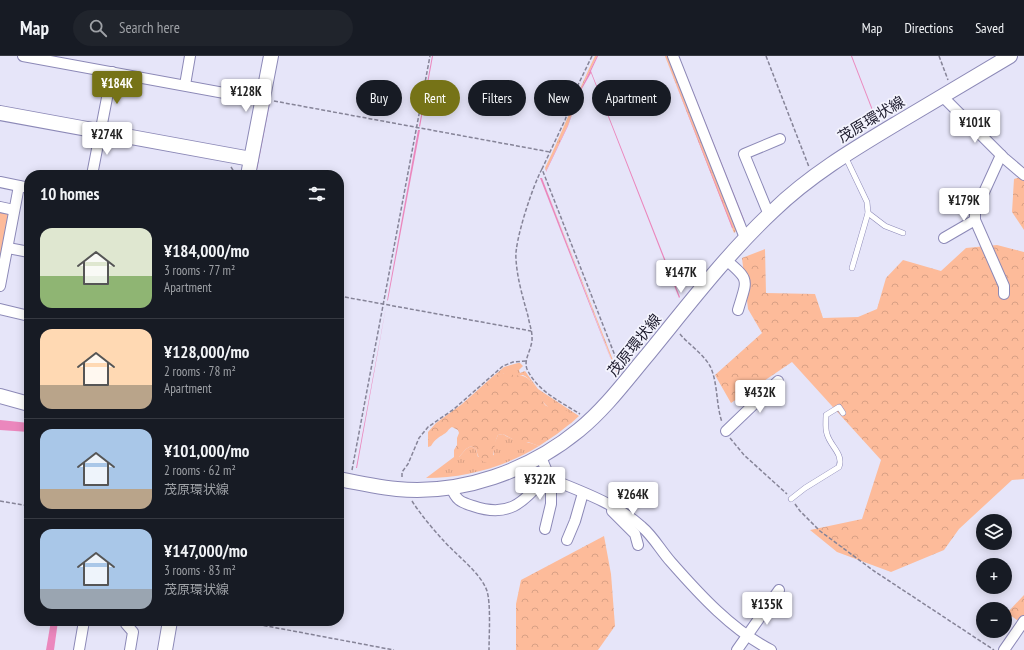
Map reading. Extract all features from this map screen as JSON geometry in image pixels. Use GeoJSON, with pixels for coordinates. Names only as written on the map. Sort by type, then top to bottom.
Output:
{"type":"FeatureCollection","features":[{"type":"Feature","properties":{"kind":"main road"},"geometry":{"type":"LineString","coordinates":[[249,170],[271,56]]}},
{"type":"Feature","properties":{"kind":"main road","name":"茂原環状線"},"geometry":{"type":"LineString","coordinates":[[345,481],[402,489],[451,487],[466,485],[497,476],[541,457],[567,440],[590,420],[624,384],[725,259],[769,215],[812,178],[844,154],[1010,56]]}},
{"type":"Feature","properties":{"kind":"main road"},"geometry":{"type":"LineString","coordinates":[[0,113],[251,159]]}},
{"type":"Feature","properties":{"kind":"main road"},"geometry":{"type":"LineString","coordinates":[[0,396],[24,403]]}},
{"type":"Feature","properties":{"kind":"main road"},"geometry":{"type":"LineString","coordinates":[[165,650],[169,626]]}},
{"type":"Feature","properties":{"kind":"street"},"geometry":{"type":"LineString","coordinates":[[23,56],[262,99]]}},
{"type":"Feature","properties":{"kind":"street"},"geometry":{"type":"LineString","coordinates":[[184,85],[190,56]]}},
{"type":"Feature","properties":{"kind":"street"},"geometry":{"type":"LineString","coordinates":[[673,56],[745,238]]}},
{"type":"Feature","properties":{"kind":"street"},"geometry":{"type":"LineString","coordinates":[[93,170],[112,72]]}},
{"type":"Feature","properties":{"kind":"street"},"geometry":{"type":"LineString","coordinates":[[947,94],[1000,154],[1024,175]]}},
{"type":"Feature","properties":{"kind":"street"},"geometry":{"type":"LineString","coordinates":[[769,215],[744,154],[780,139]]}},
{"type":"Feature","properties":{"kind":"street"},"geometry":{"type":"LineString","coordinates":[[1000,154],[975,212],[975,220],[1004,286],[1004,294]]}},
{"type":"Feature","properties":{"kind":"street"},"geometry":{"type":"LineString","coordinates":[[0,182],[24,187],[14,210],[0,286]]}},
{"type":"Feature","properties":{"kind":"street"},"geometry":{"type":"LineString","coordinates":[[0,207],[14,210]]}},
{"type":"Feature","properties":{"kind":"street"},"geometry":{"type":"LineString","coordinates":[[944,238],[975,220]]}},
{"type":"Feature","properties":{"kind":"street"},"geometry":{"type":"LineString","coordinates":[[8,248],[24,251]]}},
{"type":"Feature","properties":{"kind":"street"},"geometry":{"type":"LineString","coordinates":[[725,259],[739,271],[746,284],[738,310]]}},
{"type":"Feature","properties":{"kind":"street"},"geometry":{"type":"LineString","coordinates":[[0,309],[24,315]]}},
{"type":"Feature","properties":{"kind":"street"},"geometry":{"type":"LineString","coordinates":[[726,431],[778,381]]}},
{"type":"Feature","properties":{"kind":"street"},"geometry":{"type":"LineString","coordinates":[[541,457],[550,477],[551,504],[545,528]]}},
{"type":"Feature","properties":{"kind":"street"},"geometry":{"type":"LineString","coordinates":[[451,487],[454,495],[460,502],[484,509],[500,511],[509,509],[522,501],[550,477]]}},
{"type":"Feature","properties":{"kind":"street"},"geometry":{"type":"LineString","coordinates":[[550,477],[604,502],[643,527],[697,591],[747,636],[771,650]]}},
{"type":"Feature","properties":{"kind":"street"},"geometry":{"type":"LineString","coordinates":[[567,540],[575,521],[583,493]]}},
{"type":"Feature","properties":{"kind":"street"},"geometry":{"type":"LineString","coordinates":[[604,502],[635,534],[638,545]]}},
{"type":"Feature","properties":{"kind":"street"},"geometry":{"type":"LineString","coordinates":[[737,650],[779,590]]}},
{"type":"Feature","properties":{"kind":"street"},"geometry":{"type":"LineString","coordinates":[[1004,650],[1024,621]]}},
{"type":"Feature","properties":{"kind":"street"},"geometry":{"type":"LineString","coordinates":[[79,650],[83,626]]}},
{"type":"Feature","properties":{"kind":"street"},"geometry":{"type":"LineString","coordinates":[[128,626],[133,632],[130,650]]}},
{"type":"Feature","properties":{"kind":"lane"},"geometry":{"type":"LineString","coordinates":[[844,154],[867,202],[868,213],[852,268]]}},
{"type":"Feature","properties":{"kind":"lane"},"geometry":{"type":"LineString","coordinates":[[868,213],[886,226],[903,233]]}},
{"type":"Feature","properties":{"kind":"lane"},"geometry":{"type":"LineString","coordinates":[[791,499],[839,466],[841,462],[839,456],[827,435],[826,415],[839,407],[843,413]]}},
{"type":"Feature","properties":{"kind":"path"},"geometry":{"type":"LineString","coordinates":[[345,481],[384,304],[430,56]]}},
{"type":"Feature","properties":{"kind":"path"},"geometry":{"type":"LineString","coordinates":[[590,420],[548,394],[539,386],[527,368],[526,361],[531,347],[532,337],[520,282],[516,251],[537,177],[565,120],[577,87],[592,56]]}},
{"type":"Feature","properties":{"kind":"path"},"geometry":{"type":"LineString","coordinates":[[766,56],[810,168],[812,178]]}},
{"type":"Feature","properties":{"kind":"path"},"geometry":{"type":"LineString","coordinates":[[939,56],[947,94]]}},
{"type":"Feature","properties":{"kind":"path"},"geometry":{"type":"LineString","coordinates":[[262,99],[550,152]]}},
{"type":"Feature","properties":{"kind":"path"},"geometry":{"type":"LineString","coordinates":[[542,169],[622,373],[624,384]]}},
{"type":"Feature","properties":{"kind":"path"},"geometry":{"type":"LineString","coordinates":[[344,297],[531,331]]}},
{"type":"Feature","properties":{"kind":"path"},"geometry":{"type":"LineString","coordinates":[[672,325],[701,355],[710,367],[715,382],[718,409],[726,431],[732,442],[744,455],[791,499],[800,511],[820,531],[874,571],[994,650]]}},
{"type":"Feature","properties":{"kind":"path"},"geometry":{"type":"LineString","coordinates":[[489,650],[488,599],[484,586],[473,571],[435,531],[402,489],[402,472],[408,464],[418,438],[428,427],[463,402],[485,380],[503,366],[513,362],[526,361]]}},
{"type":"Feature","properties":{"kind":"path"},"geometry":{"type":"LineString","coordinates":[[0,501],[24,505]]}},
{"type":"Feature","properties":{"kind":"path"},"geometry":{"type":"LineString","coordinates":[[267,626],[394,650]]}},
{"type":"Feature","properties":{"kind":"green space"},"geometry":{"type":"Polygon","coordinates":[[[595,56],[597,56],[584,83],[595,56]]]}},
{"type":"Feature","properties":{"kind":"green space"},"geometry":{"type":"Polygon","coordinates":[[[665,56],[669,56],[737,230],[734,233],[665,56]]]}},
{"type":"Feature","properties":{"kind":"green space"},"geometry":{"type":"Polygon","coordinates":[[[568,116],[571,116],[546,171],[545,168],[568,116]]]}},
{"type":"Feature","properties":{"kind":"green space"},"geometry":{"type":"Polygon","coordinates":[[[1024,176],[1024,230],[1012,212],[1014,179],[1024,176]]]}},
{"type":"Feature","properties":{"kind":"green space"},"geometry":{"type":"Polygon","coordinates":[[[542,178],[618,373],[617,374],[542,178]]]}},
{"type":"Feature","properties":{"kind":"green space"},"geometry":{"type":"Polygon","coordinates":[[[0,211],[9,212],[0,259],[0,211]]]}},
{"type":"Feature","properties":{"kind":"green space"},"geometry":{"type":"Polygon","coordinates":[[[997,245],[1024,252],[1024,479],[1012,480],[959,529],[944,550],[891,572],[837,552],[810,530],[862,519],[881,460],[792,362],[731,403],[715,375],[762,333],[748,309],[742,258],[765,249],[766,293],[815,294],[823,318],[858,317],[877,309],[886,278],[903,260],[941,271],[966,248],[997,245]]]}},
{"type":"Feature","properties":{"kind":"green space"},"geometry":{"type":"Polygon","coordinates":[[[518,363],[523,366],[519,370],[520,373],[525,371],[538,389],[579,416],[568,426],[571,423],[544,403],[531,381],[523,375],[515,377],[505,373],[490,379],[504,367],[518,363]]]}},
{"type":"Feature","properties":{"kind":"green space"},"geometry":{"type":"Polygon","coordinates":[[[508,372],[515,376],[526,377],[530,380],[537,389],[545,405],[570,413],[571,423],[539,446],[528,442],[520,443],[503,434],[498,435],[495,442],[491,464],[480,460],[476,449],[471,446],[459,457],[454,457],[454,450],[457,445],[459,433],[458,430],[452,427],[428,447],[428,432],[436,423],[462,404],[494,376],[508,372]]]}},
{"type":"Feature","properties":{"kind":"green space"},"geometry":{"type":"Polygon","coordinates":[[[503,434],[507,437],[539,446],[512,460],[484,470],[455,476],[426,478],[454,457],[459,457],[471,446],[476,449],[478,457],[494,455],[494,444],[498,435],[503,434]]]}},
{"type":"Feature","properties":{"kind":"green space"},"geometry":{"type":"Polygon","coordinates":[[[604,536],[611,574],[615,626],[598,650],[516,650],[516,604],[521,580],[604,536]]]}},
{"type":"Feature","properties":{"kind":"green space"},"geometry":{"type":"Polygon","coordinates":[[[1024,595],[1024,625],[1012,617],[1012,608],[1024,595]]]}},
{"type":"Feature","properties":{"kind":"shaded area"},"geometry":{"type":"Polygon","coordinates":[[[432,56],[433,56],[429,80],[432,56]]]}},
{"type":"Feature","properties":{"kind":"shaded area"},"geometry":{"type":"Polygon","coordinates":[[[598,56],[591,71],[595,80],[591,73],[584,85],[598,56]]]}},
{"type":"Feature","properties":{"kind":"shaded area"},"geometry":{"type":"Polygon","coordinates":[[[665,56],[733,228],[732,228],[665,56]]]}},
{"type":"Feature","properties":{"kind":"shaded area"},"geometry":{"type":"Polygon","coordinates":[[[679,56],[745,222],[744,223],[679,56]]]}},
{"type":"Feature","properties":{"kind":"shaded area"},"geometry":{"type":"Polygon","coordinates":[[[852,56],[876,118],[875,118],[852,56]]]}},
{"type":"Feature","properties":{"kind":"shaded area"},"geometry":{"type":"Polygon","coordinates":[[[268,102],[270,102],[257,170],[268,102]]]}},
{"type":"Feature","properties":{"kind":"shaded area"},"geometry":{"type":"Polygon","coordinates":[[[421,116],[422,116],[420,127],[421,116]]]}},
{"type":"Feature","properties":{"kind":"shaded area"},"geometry":{"type":"Polygon","coordinates":[[[572,116],[568,126],[546,172],[546,171],[572,116]]]}},
{"type":"Feature","properties":{"kind":"shaded area"},"geometry":{"type":"Polygon","coordinates":[[[608,116],[680,297],[679,298],[608,116]]]}},
{"type":"Feature","properties":{"kind":"shaded area"},"geometry":{"type":"Polygon","coordinates":[[[418,130],[420,130],[387,301],[418,130]]]}},
{"type":"Feature","properties":{"kind":"shaded area"},"geometry":{"type":"Polygon","coordinates":[[[540,178],[542,178],[617,375],[540,178]]]}},
{"type":"Feature","properties":{"kind":"shaded area"},"geometry":{"type":"Polygon","coordinates":[[[386,307],[357,468],[356,468],[386,307]]]}},
{"type":"Feature","properties":{"kind":"shaded area"},"geometry":{"type":"Polygon","coordinates":[[[0,420],[24,422],[24,432],[0,430],[0,420]]]}},
{"type":"Feature","properties":{"kind":"shaded area"},"geometry":{"type":"Polygon","coordinates":[[[50,626],[57,626],[54,650],[46,650],[50,626]]]}}]}
